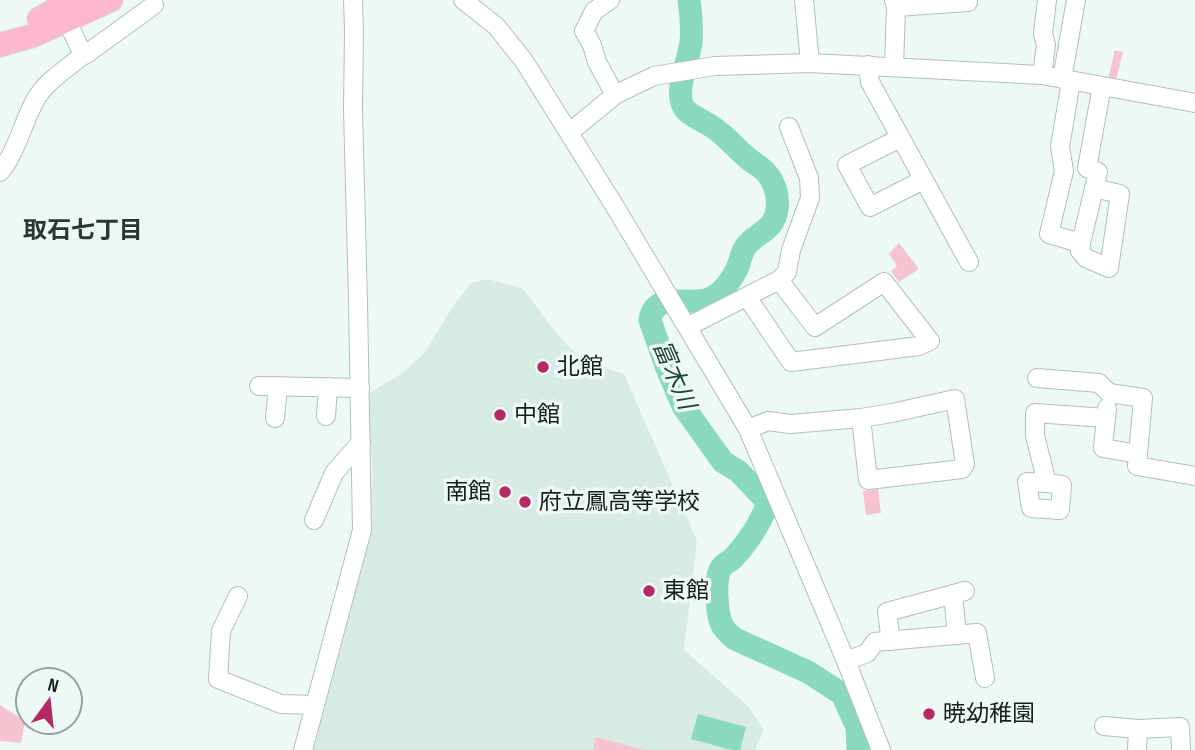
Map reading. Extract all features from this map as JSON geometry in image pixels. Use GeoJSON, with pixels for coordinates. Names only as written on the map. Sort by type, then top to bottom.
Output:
{"type":"FeatureCollection","features":[{"type":"Feature","properties":{"kind":"main road"},"geometry":{"type":"LineString","coordinates":[[0,43],[32,36],[67,9],[111,0]]}},
{"type":"Feature","properties":{"kind":"street"},"geometry":{"type":"LineString","coordinates":[[303,750],[362,530],[353,0]]}},
{"type":"Feature","properties":{"kind":"street"},"geometry":{"type":"LineString","coordinates":[[463,0],[496,26],[524,61],[570,132],[748,429],[881,750]]}},
{"type":"Feature","properties":{"kind":"street"},"geometry":{"type":"LineString","coordinates":[[610,0],[594,11],[584,31],[615,95]]}},
{"type":"Feature","properties":{"kind":"street"},"geometry":{"type":"LineString","coordinates":[[804,0],[810,63]]}},
{"type":"Feature","properties":{"kind":"street"},"geometry":{"type":"LineString","coordinates":[[894,67],[895,4],[968,0]]}},
{"type":"Feature","properties":{"kind":"street"},"geometry":{"type":"LineString","coordinates":[[1042,75],[1047,0]]}},
{"type":"Feature","properties":{"kind":"street"},"geometry":{"type":"LineString","coordinates":[[1076,0],[1060,147],[1064,171],[1049,234],[1081,243]]}},
{"type":"Feature","properties":{"kind":"street"},"geometry":{"type":"LineString","coordinates":[[0,172],[12,156],[35,100],[43,89],[83,55],[154,5]]}},
{"type":"Feature","properties":{"kind":"street"},"geometry":{"type":"LineString","coordinates":[[67,9],[83,55]]}},
{"type":"Feature","properties":{"kind":"street"},"geometry":{"type":"LineString","coordinates":[[570,132],[615,95],[654,76],[715,66],[810,63],[1042,75],[1195,103]]}},
{"type":"Feature","properties":{"kind":"street"},"geometry":{"type":"LineString","coordinates":[[868,65],[870,82],[969,262]]}},
{"type":"Feature","properties":{"kind":"street"},"geometry":{"type":"LineString","coordinates":[[1094,188],[1120,194],[1109,268],[1086,258],[1080,251],[1081,243],[1094,188],[1098,172],[1087,168],[1102,86]]}},
{"type":"Feature","properties":{"kind":"street"},"geometry":{"type":"LineString","coordinates":[[687,327],[747,298],[779,280],[787,272],[790,250],[810,198],[809,178],[789,127]]}},
{"type":"Feature","properties":{"kind":"street"},"geometry":{"type":"LineString","coordinates":[[900,138],[847,165],[870,207],[923,180]]}},
{"type":"Feature","properties":{"kind":"street"},"geometry":{"type":"LineString","coordinates":[[747,298],[791,362],[919,346],[930,341],[884,282],[815,327],[779,280]]}},
{"type":"Feature","properties":{"kind":"street"},"geometry":{"type":"LineString","coordinates":[[1037,378],[1099,383],[1109,393],[1143,398],[1138,466],[1195,476]]}},
{"type":"Feature","properties":{"kind":"street"},"geometry":{"type":"LineString","coordinates":[[259,386],[360,388]]}},
{"type":"Feature","properties":{"kind":"street"},"geometry":{"type":"LineString","coordinates":[[275,418],[278,386]]}},
{"type":"Feature","properties":{"kind":"street"},"geometry":{"type":"LineString","coordinates":[[326,416],[328,387]]}},
{"type":"Feature","properties":{"kind":"street"},"geometry":{"type":"LineString","coordinates":[[1109,393],[1103,448],[1138,454]]}},
{"type":"Feature","properties":{"kind":"street"},"geometry":{"type":"LineString","coordinates":[[748,429],[768,421],[790,424],[860,418],[955,400],[965,464],[962,469],[868,480],[860,418]]}},
{"type":"Feature","properties":{"kind":"street"},"geometry":{"type":"LineString","coordinates":[[1047,483],[1035,436],[1035,414],[1106,418]]}},
{"type":"Feature","properties":{"kind":"street"},"geometry":{"type":"LineString","coordinates":[[314,520],[334,473],[361,442]]}},
{"type":"Feature","properties":{"kind":"street"},"geometry":{"type":"LineString","coordinates":[[891,641],[887,612],[959,593],[957,635]]}},
{"type":"Feature","properties":{"kind":"street"},"geometry":{"type":"LineString","coordinates":[[238,596],[221,631],[218,679],[281,704],[315,705]]}},
{"type":"Feature","properties":{"kind":"street"},"geometry":{"type":"LineString","coordinates":[[846,661],[867,653],[875,642],[978,633],[985,678]]}},
{"type":"Feature","properties":{"kind":"street"},"geometry":{"type":"LineString","coordinates":[[1104,726],[1138,729],[1180,727],[1181,750]]}},
{"type":"Feature","properties":{"kind":"street"},"geometry":{"type":"LineString","coordinates":[[1137,750],[1138,729]]}},
{"type":"Feature","properties":{"kind":"shaded area"},"geometry":{"type":"Polygon","coordinates":[[[1115,50],[1123,52],[1116,80],[1108,79],[1115,50]]]}},
{"type":"Feature","properties":{"kind":"shaded area"},"geometry":{"type":"Polygon","coordinates":[[[899,243],[919,269],[899,282],[891,271],[897,266],[889,254],[899,243]]]}},
{"type":"Feature","properties":{"kind":"shaded area","name":"府立鳳高等学校"},"geometry":{"type":"Polygon","coordinates":[[[488,279],[523,289],[561,339],[587,363],[624,374],[697,541],[684,650],[748,706],[764,730],[755,750],[308,750],[368,523],[373,480],[368,394],[404,372],[425,352],[457,300],[472,283],[488,279]]]}},
{"type":"Feature","properties":{"kind":"shaded area"},"geometry":{"type":"Polygon","coordinates":[[[878,489],[881,513],[866,515],[863,491],[878,489]]]}},
{"type":"Feature","properties":{"kind":"shaded area"},"geometry":{"type":"Polygon","coordinates":[[[0,705],[14,714],[14,736],[22,736],[21,743],[0,741],[0,705]]]}},
{"type":"Feature","properties":{"kind":"shaded area"},"geometry":{"type":"Polygon","coordinates":[[[698,714],[746,727],[740,750],[691,739],[698,714]]]}},
{"type":"Feature","properties":{"kind":"shaded area"},"geometry":{"type":"Polygon","coordinates":[[[596,737],[644,750],[593,750],[596,737]]]}},
{"type":"Feature","properties":{"kind":"waterway","name":"富木川"},"geometry":{"type":"LineString","coordinates":[[689,0],[691,42],[681,86],[682,103],[687,112],[720,132],[765,171],[774,186],[777,209],[768,228],[748,243],[735,273],[718,294],[701,301],[665,302],[658,305],[650,320],[683,406],[723,462],[738,471],[763,497],[767,505],[748,539],[719,572],[717,595],[721,623],[735,639],[808,672],[842,694],[857,727],[858,750]]}},
{"type":"Feature","properties":{"kind":"place","name":"北館"},"geometry":{"type":"Point","coordinates":[543,367]}},
{"type":"Feature","properties":{"kind":"place","name":"中館"},"geometry":{"type":"Point","coordinates":[500,415]}},
{"type":"Feature","properties":{"kind":"place","name":"南館"},"geometry":{"type":"Point","coordinates":[505,492]}},
{"type":"Feature","properties":{"kind":"place","name":"府立鳳高等学校"},"geometry":{"type":"Point","coordinates":[525,502]}},
{"type":"Feature","properties":{"kind":"place","name":"東館"},"geometry":{"type":"Point","coordinates":[649,591]}},
{"type":"Feature","properties":{"kind":"place","name":"暁幼稚園"},"geometry":{"type":"Point","coordinates":[929,714]}},
{"type":"Feature","properties":{"kind":"district","name":"取石七丁目"},"geometry":{"type":"Point","coordinates":[83,230]}}]}
